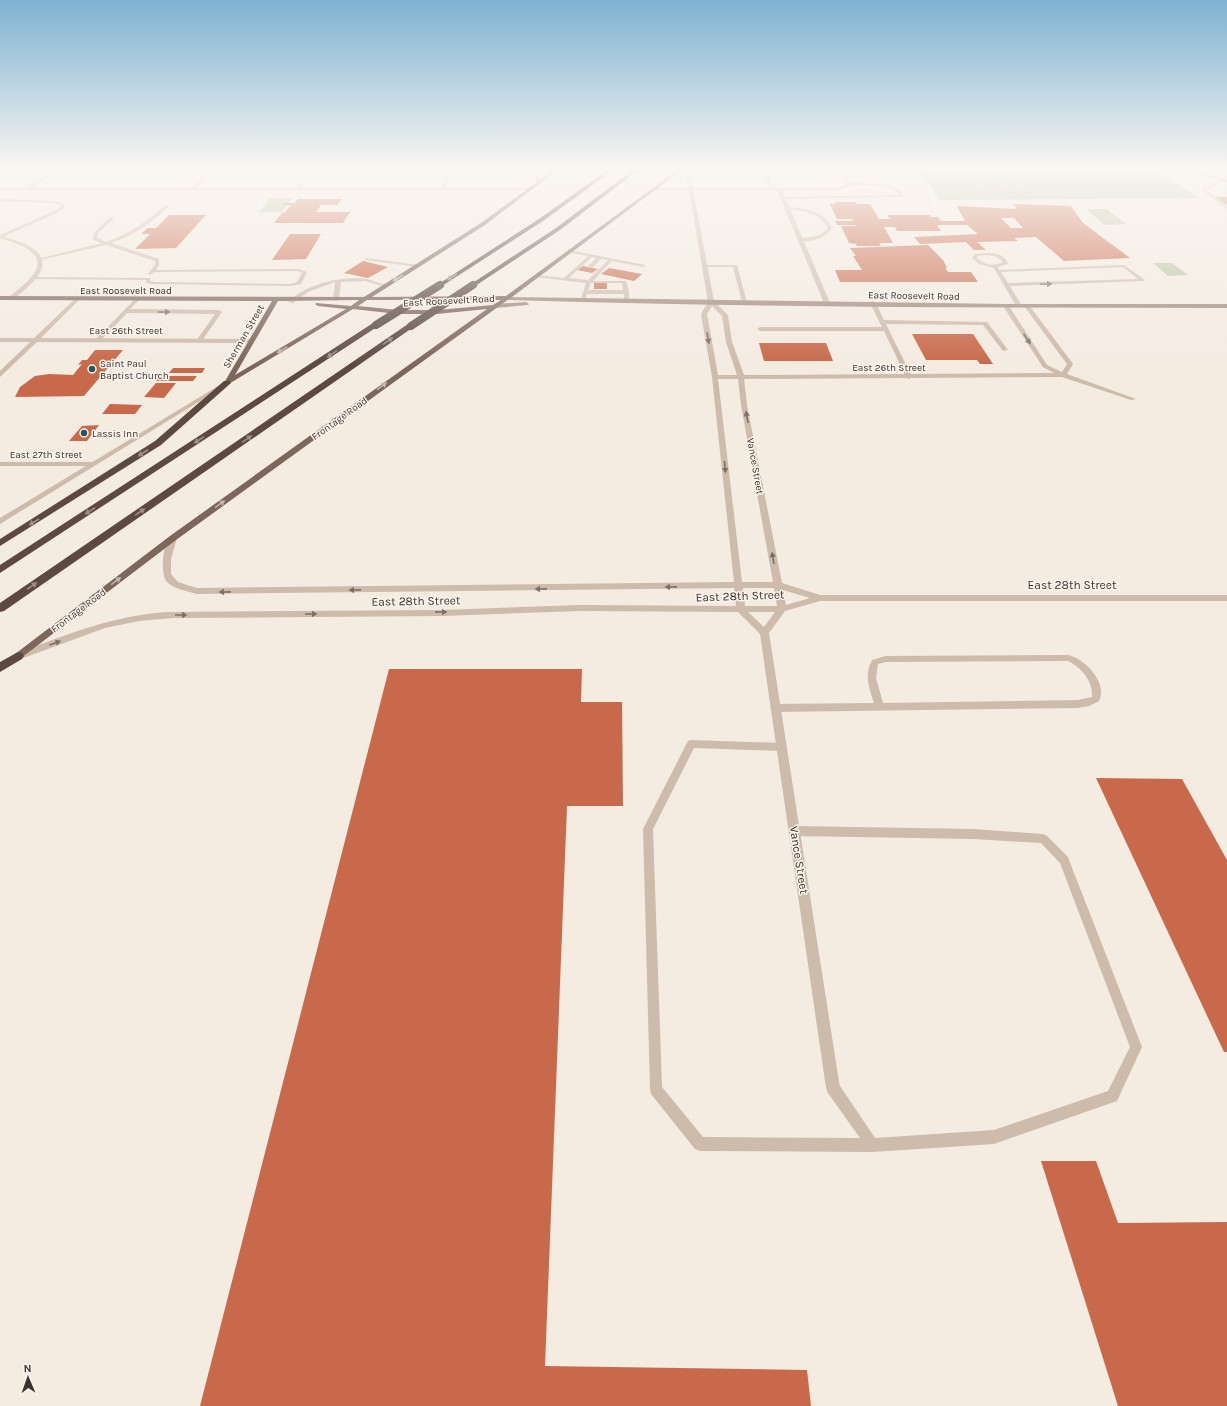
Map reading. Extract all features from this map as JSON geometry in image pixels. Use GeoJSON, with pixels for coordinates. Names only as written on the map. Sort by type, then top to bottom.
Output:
{"type":"FeatureCollection","features":[{"type":"Feature","properties":{"kind":"highway"},"geometry":{"type":"LineString","coordinates":[[0,570],[376,325],[518,235]]}},
{"type":"Feature","properties":{"kind":"highway"},"geometry":{"type":"LineString","coordinates":[[0,608],[411,326],[550,235]]}},
{"type":"Feature","properties":{"kind":"highway"},"geometry":{"type":"LineString","coordinates":[[0,543],[158,443],[227,383]]}},
{"type":"Feature","properties":{"kind":"highway"},"geometry":{"type":"LineString","coordinates":[[0,668],[18,656]]}},
{"type":"Feature","properties":{"kind":"main road"},"geometry":{"type":"LineString","coordinates":[[227,383],[351,308],[467,235]]}},
{"type":"Feature","properties":{"kind":"main road","name":"Frontage Road"},"geometry":{"type":"LineString","coordinates":[[18,656],[173,538],[507,298],[591,235]]}},
{"type":"Feature","properties":{"kind":"main road","name":"East Roosevelt Road"},"geometry":{"type":"LineString","coordinates":[[0,298],[276,300],[365,298],[507,298],[582,301],[873,303],[1006,306],[1227,306]]}},
{"type":"Feature","properties":{"kind":"main road","name":"Sherman Street"},"geometry":{"type":"LineString","coordinates":[[227,383],[276,300]]}},
{"type":"Feature","properties":{"kind":"main road","name":"East Roosevelt Road"},"geometry":{"type":"LineString","coordinates":[[292,300],[351,308],[426,312],[495,306],[600,301]]}},
{"type":"Feature","properties":{"kind":"street"},"geometry":{"type":"LineString","coordinates":[[699,235],[711,302],[704,314],[715,377],[741,610],[764,633],[782,609]]}},
{"type":"Feature","properties":{"kind":"street"},"geometry":{"type":"LineString","coordinates":[[799,235],[827,303]]}},
{"type":"Feature","properties":{"kind":"street"},"geometry":{"type":"LineString","coordinates":[[0,237],[19,242],[29,247],[40,259],[40,268],[11,298]]}},
{"type":"Feature","properties":{"kind":"street"},"geometry":{"type":"LineString","coordinates":[[0,374],[77,299]]}},
{"type":"Feature","properties":{"kind":"street","name":"Vance Street"},"geometry":{"type":"LineString","coordinates":[[711,302],[725,315],[729,342],[741,377],[744,405],[782,609]]}},
{"type":"Feature","properties":{"kind":"street"},"geometry":{"type":"LineString","coordinates":[[1006,306],[1045,366],[1063,375],[1133,399]]}},
{"type":"Feature","properties":{"kind":"street"},"geometry":{"type":"LineString","coordinates":[[1027,306],[1070,364],[1063,375]]}},
{"type":"Feature","properties":{"kind":"street","name":"East 26th Street"},"geometry":{"type":"LineString","coordinates":[[0,340],[251,341]]}},
{"type":"Feature","properties":{"kind":"street","name":"East 26th Street"},"geometry":{"type":"LineString","coordinates":[[715,377],[1063,375]]}},
{"type":"Feature","properties":{"kind":"street"},"geometry":{"type":"LineString","coordinates":[[0,521],[227,383]]}},
{"type":"Feature","properties":{"kind":"street","name":"East 27th Street"},"geometry":{"type":"LineString","coordinates":[[0,464],[92,464]]}},
{"type":"Feature","properties":{"kind":"street","name":"East 28th Street"},"geometry":{"type":"LineString","coordinates":[[173,538],[166,561],[165,571],[169,580],[183,589],[197,591],[778,585],[820,598]]}},
{"type":"Feature","properties":{"kind":"street","name":"East 28th Street"},"geometry":{"type":"LineString","coordinates":[[18,656],[88,630],[118,622],[146,617],[173,615],[442,612],[580,608],[741,610],[782,609],[820,598],[1227,598]]}},
{"type":"Feature","properties":{"kind":"street","name":"Vance Street"},"geometry":{"type":"LineString","coordinates":[[764,633],[833,1088]]}},
{"type":"Feature","properties":{"kind":"street","name":"Frontage Road"},"geometry":{"type":"LineString","coordinates":[[0,671],[18,656]]}},
{"type":"Feature","properties":{"kind":"lane"},"geometry":{"type":"LineString","coordinates":[[96,235],[95,239],[104,243],[157,260],[157,265],[148,279]]}},
{"type":"Feature","properties":{"kind":"lane"},"geometry":{"type":"LineString","coordinates":[[40,259],[104,243],[127,235]]}},
{"type":"Feature","properties":{"kind":"lane"},"geometry":{"type":"LineString","coordinates":[[801,240],[818,238],[823,235]]}},
{"type":"Feature","properties":{"kind":"lane"},"geometry":{"type":"LineString","coordinates":[[569,251],[643,266]]}},
{"type":"Feature","properties":{"kind":"lane"},"geometry":{"type":"LineString","coordinates":[[997,269],[1006,261],[1000,257],[990,254],[977,255],[974,258],[980,264],[997,269],[1124,266],[1143,280],[1007,285]]}},
{"type":"Feature","properties":{"kind":"lane"},"geometry":{"type":"LineString","coordinates":[[565,279],[591,256]]}},
{"type":"Feature","properties":{"kind":"lane"},"geometry":{"type":"LineString","coordinates":[[590,267],[600,257]]}},
{"type":"Feature","properties":{"kind":"lane"},"geometry":{"type":"LineString","coordinates":[[367,259],[392,261],[418,266]]}},
{"type":"Feature","properties":{"kind":"lane"},"geometry":{"type":"LineString","coordinates":[[582,301],[589,282],[611,260]]}},
{"type":"Feature","properties":{"kind":"lane"},"geometry":{"type":"LineString","coordinates":[[384,266],[392,261]]}},
{"type":"Feature","properties":{"kind":"lane"},"geometry":{"type":"LineString","coordinates":[[705,266],[735,266],[745,302]]}},
{"type":"Feature","properties":{"kind":"lane"},"geometry":{"type":"LineString","coordinates":[[997,269],[1019,306]]}},
{"type":"Feature","properties":{"kind":"lane"},"geometry":{"type":"LineString","coordinates":[[148,279],[148,282],[154,284],[290,285],[299,283],[305,272],[298,270],[152,271]]}},
{"type":"Feature","properties":{"kind":"lane"},"geometry":{"type":"LineString","coordinates":[[537,276],[589,282],[624,282],[627,301]]}},
{"type":"Feature","properties":{"kind":"lane"},"geometry":{"type":"LineString","coordinates":[[576,280],[581,276]]}},
{"type":"Feature","properties":{"kind":"lane"},"geometry":{"type":"LineString","coordinates":[[32,278],[148,279]]}},
{"type":"Feature","properties":{"kind":"lane"},"geometry":{"type":"LineString","coordinates":[[292,300],[303,292],[316,287],[340,282],[364,279],[386,286]]}},
{"type":"Feature","properties":{"kind":"lane"},"geometry":{"type":"LineString","coordinates":[[336,299],[340,282]]}},
{"type":"Feature","properties":{"kind":"lane"},"geometry":{"type":"LineString","coordinates":[[586,292],[626,292]]}},
{"type":"Feature","properties":{"kind":"lane"},"geometry":{"type":"LineString","coordinates":[[97,340],[137,299]]}},
{"type":"Feature","properties":{"kind":"lane"},"geometry":{"type":"LineString","coordinates":[[873,303],[909,377]]}},
{"type":"Feature","properties":{"kind":"lane"},"geometry":{"type":"LineString","coordinates":[[125,311],[219,312],[199,341]]}},
{"type":"Feature","properties":{"kind":"lane"},"geometry":{"type":"LineString","coordinates":[[882,322],[985,322],[1005,350]]}},
{"type":"Feature","properties":{"kind":"lane"},"geometry":{"type":"LineString","coordinates":[[760,329],[886,329]]}},
{"type":"Feature","properties":{"kind":"lane"},"geometry":{"type":"LineString","coordinates":[[775,708],[1083,704],[1092,702],[1096,699],[1098,693],[1084,666],[1069,658],[886,659],[875,662],[872,666],[871,674],[880,706]]}},
{"type":"Feature","properties":{"kind":"lane"},"geometry":{"type":"LineString","coordinates":[[782,747],[691,744],[648,829],[656,1089],[700,1144],[872,1145],[994,1137],[1112,1096],[1136,1047],[1064,860],[1043,839],[973,834],[794,831]]}},
{"type":"Feature","properties":{"kind":"lane"},"geometry":{"type":"LineString","coordinates":[[833,1088],[872,1145]]}},
{"type":"Feature","properties":{"kind":"green space"},"geometry":{"type":"Polygon","coordinates":[[[1153,263],[1172,263],[1188,275],[1168,276],[1153,263]]]}},
{"type":"Feature","properties":{"kind":"building"},"geometry":{"type":"Polygon","coordinates":[[[149,235],[188,235],[176,248],[135,249],[149,235]]]}},
{"type":"Feature","properties":{"kind":"building"},"geometry":{"type":"Polygon","coordinates":[[[290,235],[321,235],[306,259],[272,260],[290,235]]]}},
{"type":"Feature","properties":{"kind":"building"},"geometry":{"type":"Polygon","coordinates":[[[845,235],[888,235],[893,243],[879,243],[881,246],[857,246],[856,244],[849,243],[845,235]]]}},
{"type":"Feature","properties":{"kind":"building"},"geometry":{"type":"Polygon","coordinates":[[[965,235],[1099,235],[1130,258],[1064,261],[1036,237],[1014,238],[1018,241],[977,242],[986,250],[974,250],[966,242],[920,244],[914,237],[965,235]]]}},
{"type":"Feature","properties":{"kind":"building"},"geometry":{"type":"Polygon","coordinates":[[[928,245],[943,260],[947,268],[945,268],[948,272],[971,272],[978,282],[840,282],[835,270],[862,270],[853,256],[856,256],[850,248],[928,245]]]}},
{"type":"Feature","properties":{"kind":"building"},"geometry":{"type":"Polygon","coordinates":[[[363,261],[388,267],[368,278],[344,273],[363,261]]]}},
{"type":"Feature","properties":{"kind":"building"},"geometry":{"type":"Polygon","coordinates":[[[583,266],[598,269],[592,273],[577,270],[583,266]]]}},
{"type":"Feature","properties":{"kind":"building"},"geometry":{"type":"Polygon","coordinates":[[[609,268],[642,274],[634,281],[601,274],[609,268]]]}},
{"type":"Feature","properties":{"kind":"building"},"geometry":{"type":"Polygon","coordinates":[[[594,283],[607,283],[607,289],[594,289],[594,283]]]}},
{"type":"Feature","properties":{"kind":"building"},"geometry":{"type":"Polygon","coordinates":[[[912,334],[973,334],[993,364],[980,364],[977,360],[926,360],[912,334]]]}},
{"type":"Feature","properties":{"kind":"building"},"geometry":{"type":"Polygon","coordinates":[[[759,343],[826,343],[833,361],[764,361],[759,343]]]}},
{"type":"Feature","properties":{"kind":"building","name":"Saint Paul Baptist Church"},"geometry":{"type":"Polygon","coordinates":[[[95,350],[123,350],[84,396],[15,397],[20,387],[35,376],[49,374],[73,375],[82,364],[78,365],[82,360],[87,360],[95,350]]]}},
{"type":"Feature","properties":{"kind":"building"},"geometry":{"type":"Polygon","coordinates":[[[173,368],[205,368],[202,373],[169,373],[173,368]]]}},
{"type":"Feature","properties":{"kind":"building"},"geometry":{"type":"Polygon","coordinates":[[[160,376],[197,376],[193,381],[156,381],[160,376]]]}},
{"type":"Feature","properties":{"kind":"building"},"geometry":{"type":"Polygon","coordinates":[[[156,383],[176,383],[164,398],[144,397],[156,383]]]}},
{"type":"Feature","properties":{"kind":"building"},"geometry":{"type":"Polygon","coordinates":[[[110,404],[142,405],[135,414],[102,414],[110,404]]]}},
{"type":"Feature","properties":{"kind":"building","name":"Lassis Inn"},"geometry":{"type":"Polygon","coordinates":[[[99,425],[87,441],[69,441],[82,426],[99,425]]]}},
{"type":"Feature","properties":{"kind":"building"},"geometry":{"type":"Polygon","coordinates":[[[389,669],[582,669],[581,702],[622,702],[623,806],[567,806],[545,1366],[807,1370],[811,1406],[200,1406],[389,669]]]}},
{"type":"Feature","properties":{"kind":"building"},"geometry":{"type":"Polygon","coordinates":[[[1096,778],[1182,779],[1227,860],[1227,1052],[1224,1052],[1096,778]]]}},
{"type":"Feature","properties":{"kind":"building"},"geometry":{"type":"Polygon","coordinates":[[[1041,1161],[1096,1161],[1118,1223],[1227,1222],[1227,1406],[1118,1406],[1041,1161]]]}},
{"type":"Feature","properties":{"kind":"place","name":"Saint Paul Baptist Church"},"geometry":{"type":"Point","coordinates":[92,369]}},
{"type":"Feature","properties":{"kind":"place","name":"Lassis Inn"},"geometry":{"type":"Point","coordinates":[84,433]}}]}
